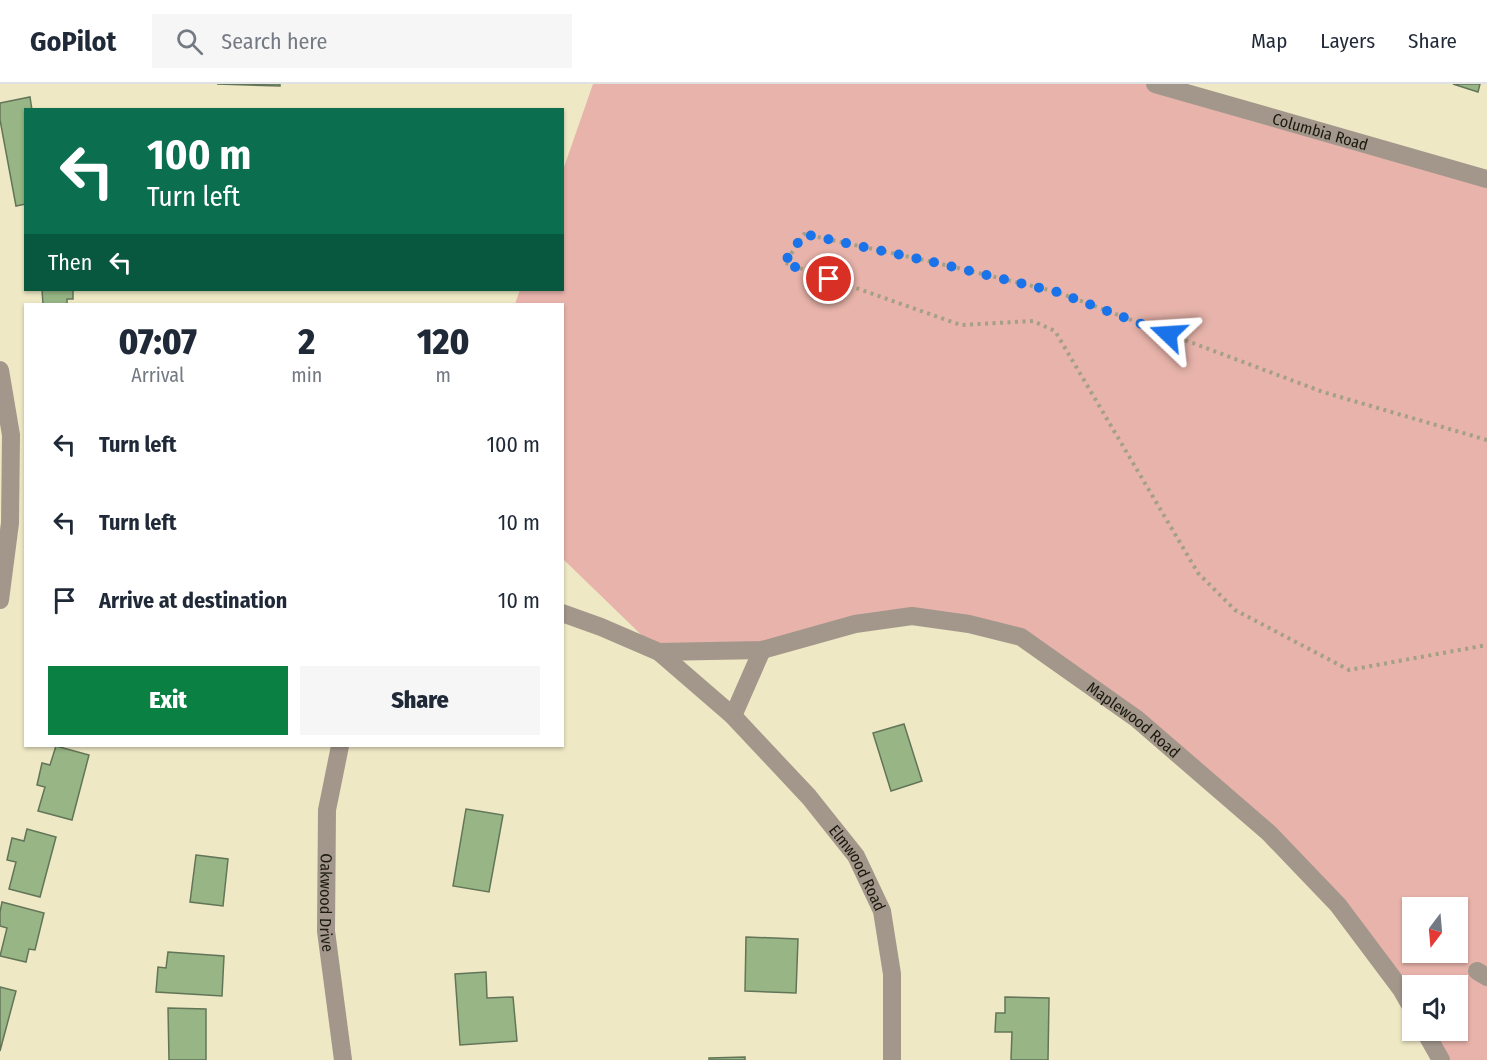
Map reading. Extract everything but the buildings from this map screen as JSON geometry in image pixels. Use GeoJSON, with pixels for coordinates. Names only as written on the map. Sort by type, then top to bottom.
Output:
{"type":"FeatureCollection","features":[{"type":"Feature","properties":{"kind":"street","name":"Columbia Road"},"geometry":{"type":"LineString","coordinates":[[1155,84],[1487,179]]}},
{"type":"Feature","properties":{"kind":"street"},"geometry":{"type":"LineString","coordinates":[[0,370],[11,446],[10,523],[0,600]]}},
{"type":"Feature","properties":{"kind":"street"},"geometry":{"type":"LineString","coordinates":[[564,614],[659,652],[733,716],[762,650]]}},
{"type":"Feature","properties":{"kind":"street","name":"Maplewood Road"},"geometry":{"type":"LineString","coordinates":[[659,652],[762,650],[855,624],[912,616],[969,624],[1021,637],[1137,719],[1269,833],[1338,905],[1402,991]]}},
{"type":"Feature","properties":{"kind":"street","name":"Elmwood Road"},"geometry":{"type":"LineString","coordinates":[[733,716],[809,797],[856,856],[882,911],[892,974],[892,1060]]}},
{"type":"Feature","properties":{"kind":"street","name":"Oakwood Drive"},"geometry":{"type":"LineString","coordinates":[[340,747],[327,810],[326,931],[343,1060]]}},
{"type":"Feature","properties":{"kind":"street"},"geometry":{"type":"LineString","coordinates":[[1430,1041],[1441,1060]]}},
{"type":"Feature","properties":{"kind":"path"},"geometry":{"type":"LineString","coordinates":[[1487,440],[1323,392],[1057,292],[804,234],[784,263],[961,325],[1033,321],[1055,331],[1198,573],[1235,610],[1349,670],[1487,645]]}},
{"type":"Feature","properties":{"kind":"shaded area"},"geometry":{"type":"Polygon","coordinates":[[[593,84],[1155,84],[1487,179],[1487,1060],[1441,1060],[1430,1041],[1468,1041],[1468,975],[1402,975],[1402,996],[1269,833],[1021,637],[912,616],[762,650],[659,652],[564,560],[564,303],[515,303],[520,291],[564,291],[564,167],[593,84]]]}},
{"type":"Feature","properties":{"kind":"route"},"geometry":{"type":"LineString","coordinates":[[829,279],[784,263],[804,234],[1057,292],[1168,334]]}}]}
